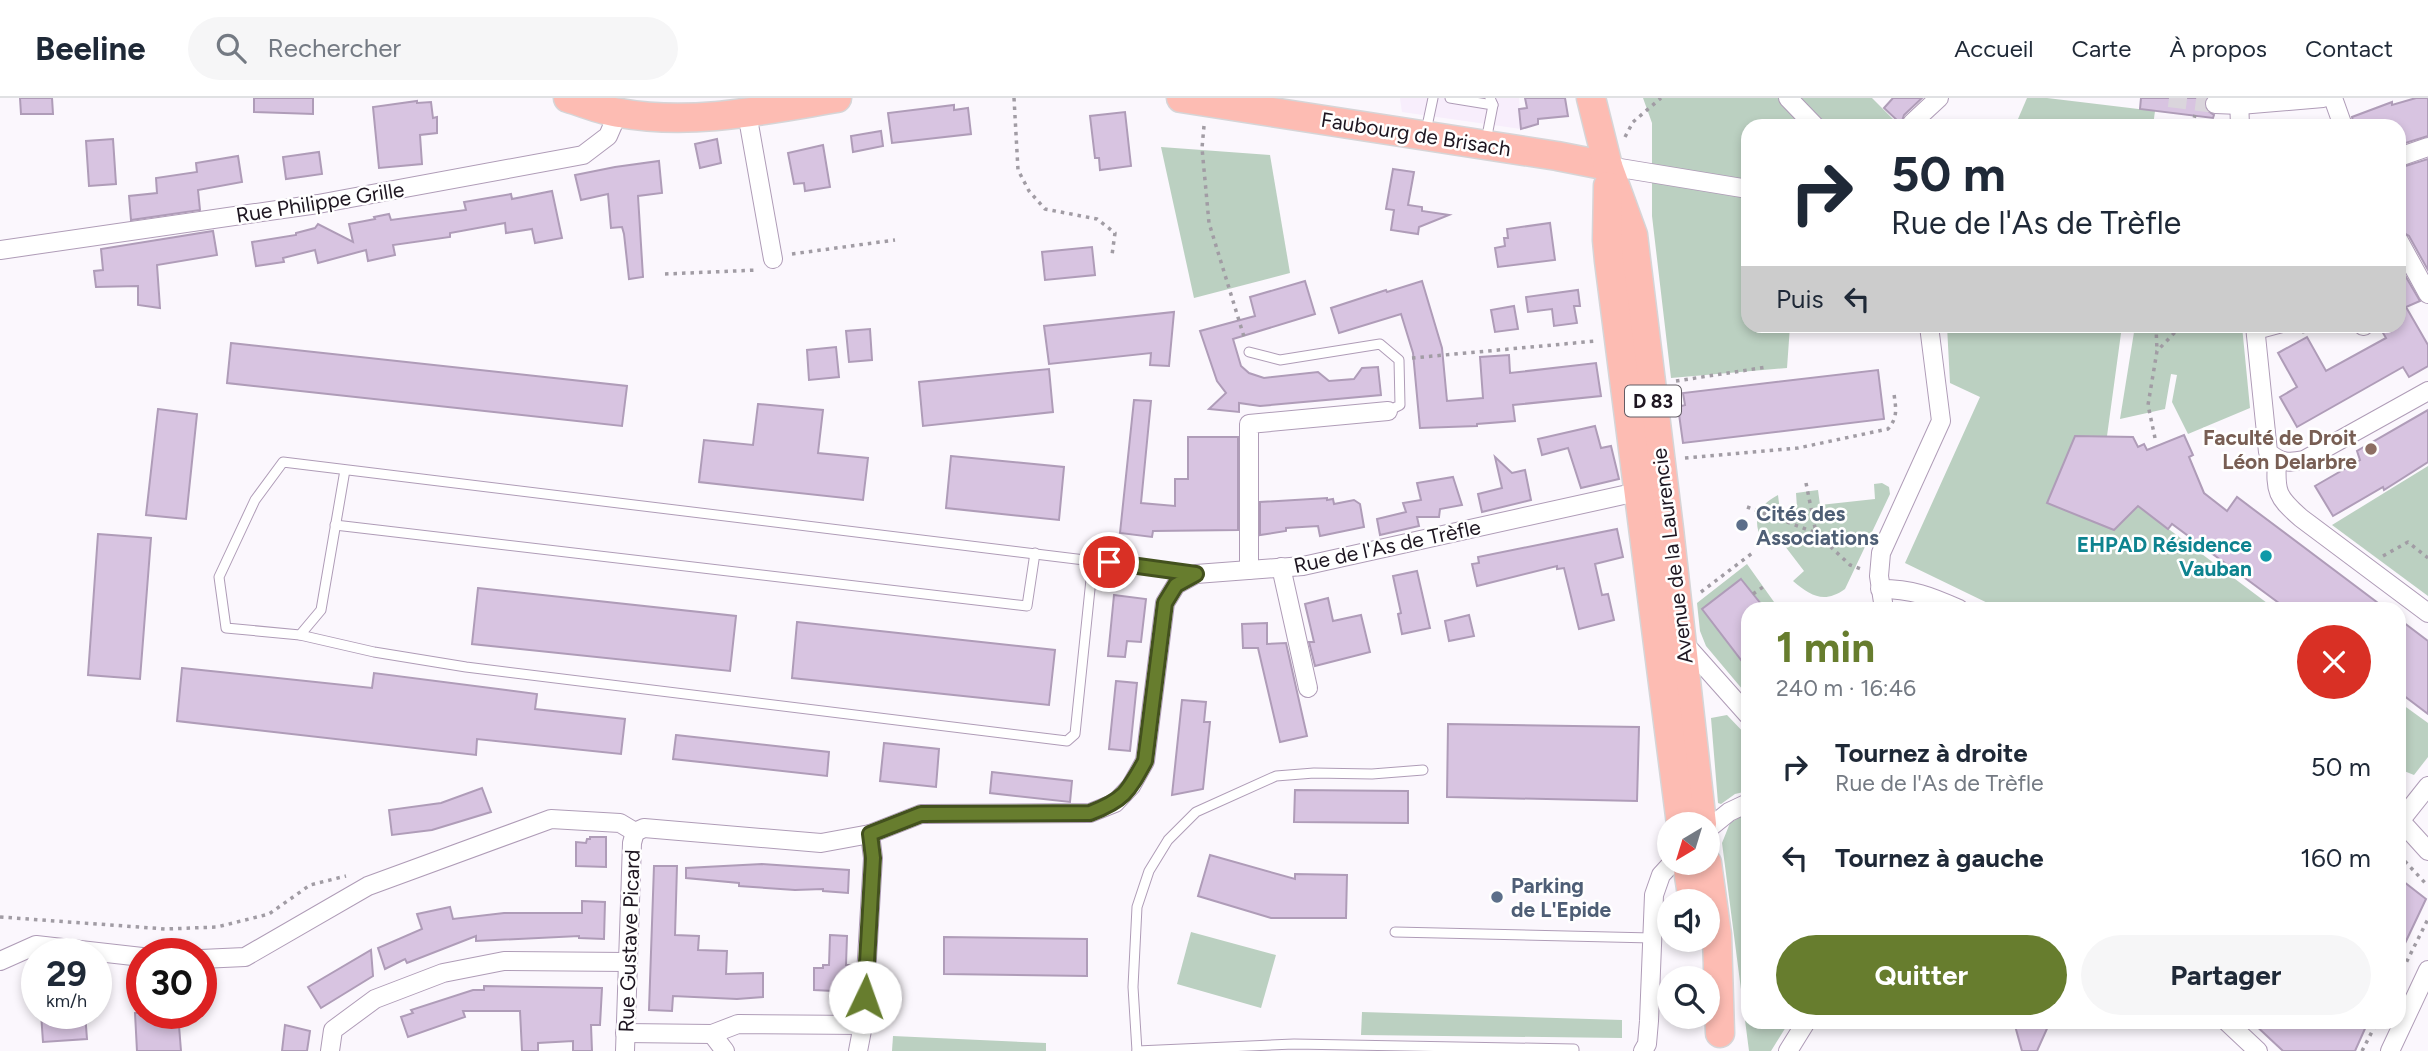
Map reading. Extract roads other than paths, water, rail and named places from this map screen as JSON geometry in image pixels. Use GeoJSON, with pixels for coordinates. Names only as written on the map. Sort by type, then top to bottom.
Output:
{"type":"FeatureCollection","features":[{"type":"Feature","properties":{"kind":"main road"},"geometry":{"type":"LineString","coordinates":[[568,98],[618,113],[674,119],[747,113],[837,98]]}},
{"type":"Feature","properties":{"kind":"main road","name":"Faubourg de Brisach"},"geometry":{"type":"LineString","coordinates":[[1181,98],[1608,166]]}},
{"type":"Feature","properties":{"kind":"main road","name":"Avenue de la Laurencie"},"geometry":{"type":"LineString","coordinates":[[1591,98],[1608,166],[1633,235],[1701,812]]}},
{"type":"Feature","properties":{"kind":"main road","name":"Avenue de la Laurencie"},"geometry":{"type":"LineString","coordinates":[[1608,166],[1607,240],[1679,812]]}},
{"type":"Feature","properties":{"kind":"main road"},"geometry":{"type":"LineString","coordinates":[[1709,875],[1717,935],[1721,1042]]}},
{"type":"Feature","properties":{"kind":"main road"},"geometry":{"type":"LineString","coordinates":[[1702,952],[1721,1042]]}},
{"type":"Feature","properties":{"kind":"street"},"geometry":{"type":"LineString","coordinates":[[1788,98],[1808,119]]}},
{"type":"Feature","properties":{"kind":"street"},"geometry":{"type":"LineString","coordinates":[[1916,119],[1939,98]]}},
{"type":"Feature","properties":{"kind":"street"},"geometry":{"type":"LineString","coordinates":[[2215,104],[2323,98]]}},
{"type":"Feature","properties":{"kind":"street"},"geometry":{"type":"LineString","coordinates":[[2333,98],[2340,119]]}},
{"type":"Feature","properties":{"kind":"street","name":"Rue Philippe Grille"},"geometry":{"type":"LineString","coordinates":[[0,250],[318,204],[583,155],[608,135],[618,113]]}},
{"type":"Feature","properties":{"kind":"street"},"geometry":{"type":"LineString","coordinates":[[747,113],[773,259]]}},
{"type":"Feature","properties":{"kind":"street"},"geometry":{"type":"LineString","coordinates":[[2406,155],[2428,147]]}},
{"type":"Feature","properties":{"kind":"street"},"geometry":{"type":"LineString","coordinates":[[1608,166],[1741,188]]}},
{"type":"Feature","properties":{"kind":"street"},"geometry":{"type":"LineString","coordinates":[[2406,254],[2428,294]]}},
{"type":"Feature","properties":{"kind":"street"},"geometry":{"type":"LineString","coordinates":[[1883,602],[1880,582],[1881,553],[1941,421],[1930,333]]}},
{"type":"Feature","properties":{"kind":"street"},"geometry":{"type":"LineString","coordinates":[[2255,333],[2268,452],[2277,460],[2289,463],[2304,460],[2428,391]]}},
{"type":"Feature","properties":{"kind":"street"},"geometry":{"type":"LineString","coordinates":[[1249,570],[1248,424],[1388,411]]}},
{"type":"Feature","properties":{"kind":"street"},"geometry":{"type":"LineString","coordinates":[[2277,460],[2276,484],[2283,502],[2428,613]]}},
{"type":"Feature","properties":{"kind":"street"},"geometry":{"type":"LineString","coordinates":[[1637,492],[1652,500],[1669,529]]}},
{"type":"Feature","properties":{"kind":"street","name":"Rue de l'As de Trèfle"},"geometry":{"type":"LineString","coordinates":[[1196,574],[1303,566],[1637,492]]}},
{"type":"Feature","properties":{"kind":"street"},"geometry":{"type":"LineString","coordinates":[[1281,567],[1308,688]]}},
{"type":"Feature","properties":{"kind":"street"},"geometry":{"type":"LineString","coordinates":[[217,958],[245,957],[368,886],[551,819],[620,823],[635,832],[644,828],[821,843],[870,834],[921,814],[1090,813],[1115,803],[1131,786],[1145,761],[1165,603],[1176,585],[1196,574]]}},
{"type":"Feature","properties":{"kind":"street"},"geometry":{"type":"LineString","coordinates":[[1880,582],[1926,594],[1944,602]]}},
{"type":"Feature","properties":{"kind":"street"},"geometry":{"type":"LineString","coordinates":[[1650,588],[1667,609],[1669,626],[1741,707]]}},
{"type":"Feature","properties":{"kind":"street"},"geometry":{"type":"LineString","coordinates":[[2406,812],[2428,786]]}},
{"type":"Feature","properties":{"kind":"street"},"geometry":{"type":"LineString","coordinates":[[1720,819],[1741,806]]}},
{"type":"Feature","properties":{"kind":"street"},"geometry":{"type":"LineString","coordinates":[[2406,826],[2428,851]]}},
{"type":"Feature","properties":{"kind":"street","name":"Rue Gustave Picard"},"geometry":{"type":"LineString","coordinates":[[625,1051],[626,962],[632,844],[635,832]]}},
{"type":"Feature","properties":{"kind":"street"},"geometry":{"type":"LineString","coordinates":[[858,1051],[863,1025],[873,858],[870,834]]}},
{"type":"Feature","properties":{"kind":"street"},"geometry":{"type":"LineString","coordinates":[[1643,1051],[1647,1044],[1649,1021],[1654,895],[1661,875]]}},
{"type":"Feature","properties":{"kind":"street"},"geometry":{"type":"LineString","coordinates":[[0,961],[36,945],[126,955]]}},
{"type":"Feature","properties":{"kind":"street"},"geometry":{"type":"LineString","coordinates":[[330,1051],[333,1030],[375,999],[443,973],[504,961],[626,962]]}},
{"type":"Feature","properties":{"kind":"street"},"geometry":{"type":"LineString","coordinates":[[2406,1017],[2428,970]]}},
{"type":"Feature","properties":{"kind":"street"},"geometry":{"type":"LineString","coordinates":[[625,1033],[712,1034],[738,1024],[863,1025]]}},
{"type":"Feature","properties":{"kind":"street"},"geometry":{"type":"LineString","coordinates":[[1788,1051],[1802,1029]]}},
{"type":"Feature","properties":{"kind":"street"},"geometry":{"type":"LineString","coordinates":[[2234,1029],[2258,1051]]}},
{"type":"Feature","properties":{"kind":"street"},"geometry":{"type":"LineString","coordinates":[[2390,1051],[2400,1029]]}},
{"type":"Feature","properties":{"kind":"street"},"geometry":{"type":"LineString","coordinates":[[712,1034],[725,1051]]}},
{"type":"Feature","properties":{"kind":"lane"},"geometry":{"type":"LineString","coordinates":[[1425,135],[1433,98]]}},
{"type":"Feature","properties":{"kind":"lane"},"geometry":{"type":"LineString","coordinates":[[1450,98],[1492,102],[1485,146]]}},
{"type":"Feature","properties":{"kind":"lane"},"geometry":{"type":"LineString","coordinates":[[1249,352],[1280,360],[1380,344],[1399,359],[1400,405],[1388,411]]}},
{"type":"Feature","properties":{"kind":"lane"},"geometry":{"type":"LineString","coordinates":[[1093,560],[1075,734],[1067,741],[466,667],[374,652],[300,635],[226,628],[219,577],[255,500],[283,462],[1093,560],[1196,574]]}},
{"type":"Feature","properties":{"kind":"lane"},"geometry":{"type":"LineString","coordinates":[[300,635],[321,610],[345,470]]}},
{"type":"Feature","properties":{"kind":"lane"},"geometry":{"type":"LineString","coordinates":[[335,524],[1027,606],[1035,553]]}},
{"type":"Feature","properties":{"kind":"lane"},"geometry":{"type":"LineString","coordinates":[[1423,770],[1276,776],[1196,812],[1168,840],[1149,871],[1137,907],[1133,987],[1137,1051],[1294,1044],[1574,1050]]}},
{"type":"Feature","properties":{"kind":"lane"},"geometry":{"type":"LineString","coordinates":[[1395,932],[1651,938]]}},
{"type":"Feature","properties":{"kind":"tunnel"},"geometry":{"type":"LineString","coordinates":[[2169,98],[2215,104]]}},
{"type":"Feature","properties":{"kind":"place","name":"Faculté de Droit Léon Delarbre"},"geometry":{"type":"Point","coordinates":[2371,449]}},
{"type":"Feature","properties":{"kind":"place","name":"Cités des Associations"},"geometry":{"type":"Point","coordinates":[1742,525]}},
{"type":"Feature","properties":{"kind":"place","name":"EHPAD Résidence Vauban"},"geometry":{"type":"Point","coordinates":[2266,556]}},
{"type":"Feature","properties":{"kind":"place","name":"Parking de L'Epide"},"geometry":{"type":"Point","coordinates":[1497,897]}}]}
